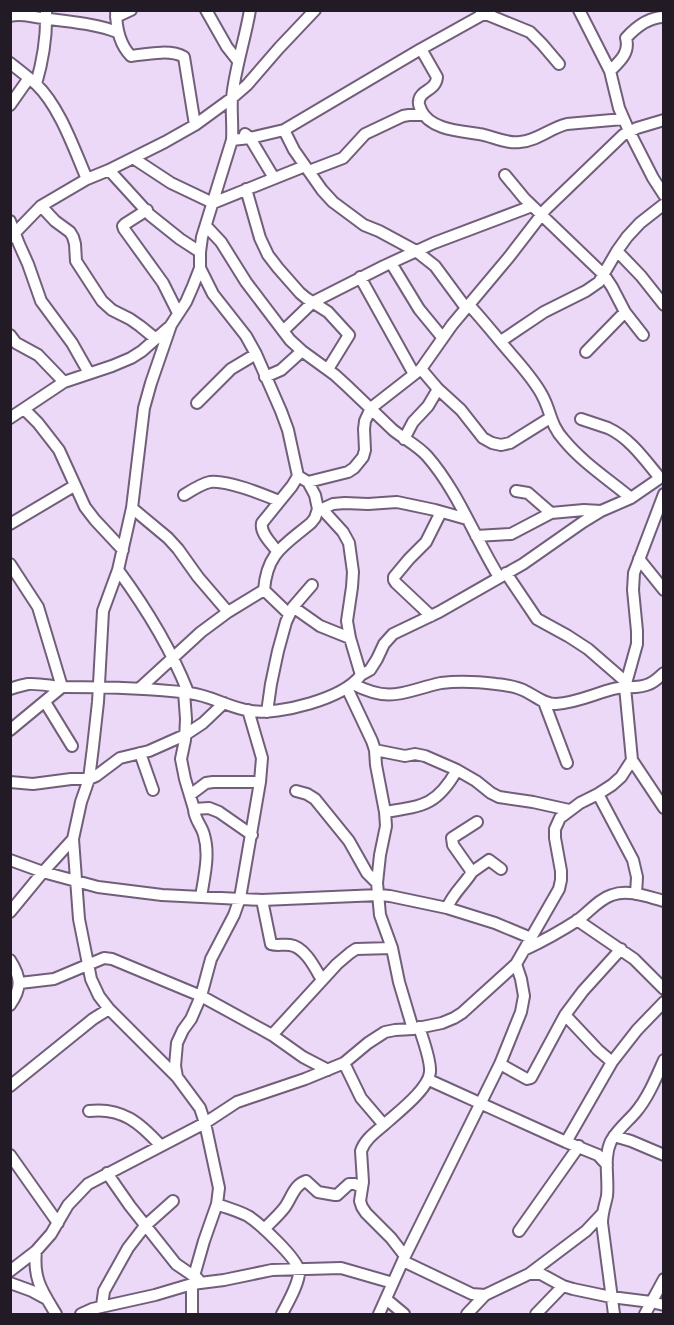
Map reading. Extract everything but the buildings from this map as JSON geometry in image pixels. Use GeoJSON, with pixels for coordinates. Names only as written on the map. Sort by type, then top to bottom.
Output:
{"type":"FeatureCollection","features":[{"type":"Feature","properties":{"kind":"street"},"geometry":{"type":"LineString","coordinates":[[131,10],[116,14],[117,32],[128,53],[131,56],[154,53],[184,57],[195,125]]}},
{"type":"Feature","properties":{"kind":"street"},"geometry":{"type":"LineString","coordinates":[[206,10],[227,47],[238,61]]}},
{"type":"Feature","properties":{"kind":"street"},"geometry":{"type":"LineString","coordinates":[[192,1314],[204,1241],[218,1204],[219,1188],[205,1123],[200,1108],[177,1077],[109,1009],[99,996],[91,979],[79,919],[73,839],[88,779],[99,687],[103,611],[118,570],[132,508],[144,408],[171,326],[194,286],[200,268],[202,237],[232,140],[232,99],[250,10]]}},
{"type":"Feature","properties":{"kind":"street"},"geometry":{"type":"LineString","coordinates":[[13,235],[41,206],[87,179],[110,170],[195,125],[232,99],[315,10]]}},
{"type":"Feature","properties":{"kind":"street"},"geometry":{"type":"LineString","coordinates":[[579,10],[610,71],[628,131],[663,195]]}},
{"type":"Feature","properties":{"kind":"street"},"geometry":{"type":"LineString","coordinates":[[232,140],[284,130],[485,12],[530,32],[559,64]]}},
{"type":"Feature","properties":{"kind":"street"},"geometry":{"type":"LineString","coordinates":[[10,16],[46,15],[117,32]]}},
{"type":"Feature","properties":{"kind":"street"},"geometry":{"type":"LineString","coordinates":[[10,105],[41,68],[46,15]]}},
{"type":"Feature","properties":{"kind":"street"},"geometry":{"type":"LineString","coordinates":[[610,71],[624,58],[627,49],[626,38],[650,19],[663,17]]}},
{"type":"Feature","properties":{"kind":"street"},"geometry":{"type":"LineString","coordinates":[[421,49],[437,77],[435,86],[421,96],[419,104],[424,115],[441,126],[508,142],[521,142],[534,139],[567,124],[623,118]]}},
{"type":"Feature","properties":{"kind":"street"},"geometry":{"type":"LineString","coordinates":[[10,63],[47,97],[60,119],[87,179]]}},
{"type":"Feature","properties":{"kind":"street"},"geometry":{"type":"LineString","coordinates":[[133,158],[171,183],[213,203],[274,178],[343,158],[365,134],[403,116],[424,115]]}},
{"type":"Feature","properties":{"kind":"street"},"geometry":{"type":"LineString","coordinates":[[277,551],[261,527],[292,486],[303,479],[348,472],[354,468],[366,450],[365,421],[371,408],[417,371],[533,225],[560,195],[628,131],[663,120]]}},
{"type":"Feature","properties":{"kind":"street"},"geometry":{"type":"LineString","coordinates":[[233,124],[250,138],[274,178]]}},
{"type":"Feature","properties":{"kind":"street"},"geometry":{"type":"LineString","coordinates":[[284,130],[307,168],[333,202],[364,225],[398,240],[435,266],[468,307],[501,341],[530,376],[542,394],[555,430],[563,440],[578,456],[630,498]]}},
{"type":"Feature","properties":{"kind":"street"},"geometry":{"type":"LineString","coordinates":[[110,170],[147,210],[180,239],[200,252]]}},
{"type":"Feature","properties":{"kind":"street"},"geometry":{"type":"LineString","coordinates":[[506,175],[532,206],[604,275],[625,312],[644,335]]}},
{"type":"Feature","properties":{"kind":"street"},"geometry":{"type":"LineString","coordinates":[[246,189],[263,246],[268,255],[306,298],[328,312],[349,335],[328,369]]}},
{"type":"Feature","properties":{"kind":"street"},"geometry":{"type":"LineString","coordinates":[[501,341],[544,312],[599,282],[627,237],[663,204]]}},
{"type":"Feature","properties":{"kind":"street"},"geometry":{"type":"LineString","coordinates":[[41,206],[73,237],[76,261],[102,301],[156,339]]}},
{"type":"Feature","properties":{"kind":"street"},"geometry":{"type":"LineString","coordinates":[[283,331],[313,302],[360,277],[442,240],[532,206]]}},
{"type":"Feature","properties":{"kind":"street"},"geometry":{"type":"LineString","coordinates":[[147,210],[123,226],[163,284],[178,314]]}},
{"type":"Feature","properties":{"kind":"street"},"geometry":{"type":"LineString","coordinates":[[10,221],[13,235],[28,264],[41,301],[72,343],[89,373]]}},
{"type":"Feature","properties":{"kind":"street"},"geometry":{"type":"LineString","coordinates":[[206,226],[220,242],[246,282],[283,331],[302,351],[328,369],[404,439],[428,457],[458,500],[476,536],[502,575],[537,619],[588,649],[625,684]]}},
{"type":"Feature","properties":{"kind":"street"},"geometry":{"type":"LineString","coordinates":[[617,250],[663,305]]}},
{"type":"Feature","properties":{"kind":"street"},"geometry":{"type":"LineString","coordinates":[[391,263],[419,309],[442,337]]}},
{"type":"Feature","properties":{"kind":"street"},"geometry":{"type":"LineString","coordinates":[[200,268],[213,294],[246,336],[256,354],[281,411],[303,479],[315,495],[320,509],[344,532],[349,543],[353,572],[347,621],[354,682],[375,750],[386,812],[378,889],[380,915],[392,948],[399,982],[430,1066],[429,1080],[376,1131],[363,1147],[360,1201],[366,1213],[391,1238],[404,1259],[472,1294],[485,1295]]}},
{"type":"Feature","properties":{"kind":"street"},"geometry":{"type":"LineString","coordinates":[[360,277],[417,371],[460,410],[483,438],[501,445],[510,443],[550,418]]}},
{"type":"Feature","properties":{"kind":"street"},"geometry":{"type":"LineString","coordinates":[[586,352],[625,312]]}},
{"type":"Feature","properties":{"kind":"street"},"geometry":{"type":"LineString","coordinates":[[10,418],[64,382],[131,358],[171,326]]}},
{"type":"Feature","properties":{"kind":"street"},"geometry":{"type":"LineString","coordinates":[[10,335],[16,343],[39,354],[64,382]]}},
{"type":"Feature","properties":{"kind":"street"},"geometry":{"type":"LineString","coordinates":[[265,376],[281,370],[302,351]]}},
{"type":"Feature","properties":{"kind":"street"},"geometry":{"type":"LineString","coordinates":[[197,403],[231,369],[256,354]]}},
{"type":"Feature","properties":{"kind":"street"},"geometry":{"type":"LineString","coordinates":[[404,439],[413,422],[428,406],[438,389]]}},
{"type":"Feature","properties":{"kind":"street"},"geometry":{"type":"LineString","coordinates":[[24,409],[38,423],[58,450],[69,470],[74,486],[95,520],[123,549]]}},
{"type":"Feature","properties":{"kind":"street"},"geometry":{"type":"LineString","coordinates":[[10,689],[28,684],[186,692],[248,710],[267,712],[304,705],[354,682],[370,670],[384,644],[393,634],[431,616],[523,564],[601,511],[630,498],[662,477],[622,436],[610,429],[580,419]]}},
{"type":"Feature","properties":{"kind":"street"},"geometry":{"type":"LineString","coordinates":[[184,495],[201,485],[217,482],[242,487],[279,501]]}},
{"type":"Feature","properties":{"kind":"street"},"geometry":{"type":"LineString","coordinates":[[10,524],[74,486]]}},
{"type":"Feature","properties":{"kind":"street"},"geometry":{"type":"LineString","coordinates":[[516,490],[528,493],[551,513]]}},
{"type":"Feature","properties":{"kind":"street"},"geometry":{"type":"LineString","coordinates":[[663,494],[659,517],[634,573],[633,590],[638,644],[625,684],[632,760],[663,808]]}},
{"type":"Feature","properties":{"kind":"street"},"geometry":{"type":"LineString","coordinates":[[264,590],[268,566],[277,551],[311,523],[320,509],[333,504],[397,502],[467,519]]}},
{"type":"Feature","properties":{"kind":"street"},"geometry":{"type":"LineString","coordinates":[[132,508],[173,543],[228,612]]}},
{"type":"Feature","properties":{"kind":"street"},"geometry":{"type":"LineString","coordinates":[[476,536],[511,534],[551,513],[601,511]]}},
{"type":"Feature","properties":{"kind":"street"},"geometry":{"type":"LineString","coordinates":[[431,616],[396,583],[394,577],[426,542],[441,512]]}},
{"type":"Feature","properties":{"kind":"street"},"geometry":{"type":"LineString","coordinates":[[639,559],[663,590]]}},
{"type":"Feature","properties":{"kind":"street"},"geometry":{"type":"LineString","coordinates":[[10,564],[38,607],[62,687]]}},
{"type":"Feature","properties":{"kind":"street"},"geometry":{"type":"LineString","coordinates":[[118,570],[146,609],[173,658],[186,692],[185,735],[181,759],[194,816],[205,839],[207,864],[201,897]]}},
{"type":"Feature","properties":{"kind":"street"},"geometry":{"type":"LineString","coordinates":[[267,712],[278,651],[291,611],[312,585]]}},
{"type":"Feature","properties":{"kind":"street"},"geometry":{"type":"LineString","coordinates":[[264,590],[291,611],[350,638]]}},
{"type":"Feature","properties":{"kind":"street"},"geometry":{"type":"LineString","coordinates":[[140,688],[201,632],[264,590]]}},
{"type":"Feature","properties":{"kind":"street"},"geometry":{"type":"LineString","coordinates":[[354,682],[368,691],[384,694],[401,694],[443,683],[496,683],[514,687],[544,702],[556,704],[577,701],[625,684],[646,686],[663,674]]}},
{"type":"Feature","properties":{"kind":"street"},"geometry":{"type":"LineString","coordinates":[[10,730],[62,687]]}},
{"type":"Feature","properties":{"kind":"street"},"geometry":{"type":"LineString","coordinates":[[45,702],[72,746]]}},
{"type":"Feature","properties":{"kind":"street"},"geometry":{"type":"LineString","coordinates":[[544,702],[567,763]]}},
{"type":"Feature","properties":{"kind":"street"},"geometry":{"type":"LineString","coordinates":[[10,782],[33,784],[71,778],[88,779],[120,759],[159,748],[185,735],[203,723],[224,703]]}},
{"type":"Feature","properties":{"kind":"street"},"geometry":{"type":"LineString","coordinates":[[177,1077],[175,1066],[177,1043],[201,996],[211,959],[234,915],[240,898],[252,835],[262,758],[248,710]]}},
{"type":"Feature","properties":{"kind":"street"},"geometry":{"type":"LineString","coordinates":[[375,750],[405,756],[419,754],[457,770],[476,781],[490,793],[500,797],[569,810]]}},
{"type":"Feature","properties":{"kind":"street"},"geometry":{"type":"LineString","coordinates":[[140,753],[153,790]]}},
{"type":"Feature","properties":{"kind":"street"},"geometry":{"type":"LineString","coordinates":[[10,1271],[36,1251],[51,1234],[68,1205],[87,1184],[205,1123],[237,1102],[344,1063],[385,1032],[442,1023],[462,1013],[516,964],[559,889],[561,871],[555,829],[560,818],[580,803],[598,795],[612,785],[621,777],[632,760]]}},
{"type":"Feature","properties":{"kind":"street"},"geometry":{"type":"LineString","coordinates":[[386,812],[420,806],[430,801],[443,792],[457,770]]}},
{"type":"Feature","properties":{"kind":"street"},"geometry":{"type":"LineString","coordinates":[[190,795],[206,783],[260,782]]}},
{"type":"Feature","properties":{"kind":"street"},"geometry":{"type":"LineString","coordinates":[[296,791],[307,794],[315,800],[350,841],[378,889],[390,896],[447,908],[495,923],[531,938]]}},
{"type":"Feature","properties":{"kind":"street"},"geometry":{"type":"LineString","coordinates":[[598,795],[633,860],[637,877],[636,894]]}},
{"type":"Feature","properties":{"kind":"street"},"geometry":{"type":"LineString","coordinates":[[194,809],[209,808],[219,812],[252,835]]}},
{"type":"Feature","properties":{"kind":"street"},"geometry":{"type":"LineString","coordinates":[[472,872],[452,841],[454,836],[477,822]]}},
{"type":"Feature","properties":{"kind":"street"},"geometry":{"type":"LineString","coordinates":[[10,912],[73,839]]}},
{"type":"Feature","properties":{"kind":"street"},"geometry":{"type":"LineString","coordinates":[[10,860],[76,881],[162,895],[262,900],[378,889]]}},
{"type":"Feature","properties":{"kind":"street"},"geometry":{"type":"LineString","coordinates":[[447,908],[457,890],[472,872],[489,860],[501,869]]}},
{"type":"Feature","properties":{"kind":"street"},"geometry":{"type":"LineString","coordinates":[[524,950],[577,920],[612,895],[636,894],[663,901]]}},
{"type":"Feature","properties":{"kind":"street"},"geometry":{"type":"LineString","coordinates":[[262,900],[271,944],[274,946],[292,945],[302,951],[322,980]]}},
{"type":"Feature","properties":{"kind":"street"},"geometry":{"type":"LineString","coordinates":[[577,920],[634,959],[663,989]]}},
{"type":"Feature","properties":{"kind":"street"},"geometry":{"type":"LineString","coordinates":[[272,1035],[337,964],[356,949],[392,948]]}},
{"type":"Feature","properties":{"kind":"street"},"geometry":{"type":"LineString","coordinates":[[500,1064],[527,1079],[531,1078],[565,1015],[621,949]]}},
{"type":"Feature","properties":{"kind":"street"},"geometry":{"type":"LineString","coordinates":[[20,983],[54,979],[104,958],[112,959],[201,996],[272,1035],[328,1070]]}},
{"type":"Feature","properties":{"kind":"street"},"geometry":{"type":"LineString","coordinates":[[10,960],[20,983],[17,994],[10,1005]]}},
{"type":"Feature","properties":{"kind":"street"},"geometry":{"type":"LineString","coordinates":[[379,1314],[500,1064],[521,1012],[524,996],[516,964]]}},
{"type":"Feature","properties":{"kind":"street"},"geometry":{"type":"LineString","coordinates":[[566,1142],[612,1062],[663,1002]]}},
{"type":"Feature","properties":{"kind":"street"},"geometry":{"type":"LineString","coordinates":[[10,1086],[93,1019],[109,1009]]}},
{"type":"Feature","properties":{"kind":"street"},"geometry":{"type":"LineString","coordinates":[[565,1015],[612,1062]]}},
{"type":"Feature","properties":{"kind":"street"},"geometry":{"type":"LineString","coordinates":[[631,1142],[630,1124],[656,1078],[663,1060]]}},
{"type":"Feature","properties":{"kind":"street"},"geometry":{"type":"LineString","coordinates":[[344,1063],[361,1098],[384,1125]]}},
{"type":"Feature","properties":{"kind":"street"},"geometry":{"type":"LineString","coordinates":[[429,1080],[566,1142],[603,1152]]}},
{"type":"Feature","properties":{"kind":"street"},"geometry":{"type":"LineString","coordinates":[[89,1111],[105,1110],[125,1116],[143,1128],[161,1146]]}},
{"type":"Feature","properties":{"kind":"street"},"geometry":{"type":"LineString","coordinates":[[603,1152],[635,1113]]}},
{"type":"Feature","properties":{"kind":"street"},"geometry":{"type":"LineString","coordinates":[[614,1136],[663,1155]]}},
{"type":"Feature","properties":{"kind":"street"},"geometry":{"type":"LineString","coordinates":[[519,1231],[579,1146]]}},
{"type":"Feature","properties":{"kind":"street"},"geometry":{"type":"LineString","coordinates":[[603,1152],[608,1176],[602,1214],[614,1314]]}},
{"type":"Feature","properties":{"kind":"street"},"geometry":{"type":"LineString","coordinates":[[10,1155],[58,1222]]}},
{"type":"Feature","properties":{"kind":"street"},"geometry":{"type":"LineString","coordinates":[[107,1173],[176,1264],[197,1281]]}},
{"type":"Feature","properties":{"kind":"street"},"geometry":{"type":"LineString","coordinates":[[264,1229],[285,1206],[298,1184],[306,1181],[318,1192],[335,1195],[349,1184],[362,1188]]}},
{"type":"Feature","properties":{"kind":"street"},"geometry":{"type":"LineString","coordinates":[[102,1306],[102,1296],[108,1281],[128,1248],[145,1226],[173,1202]]}},
{"type":"Feature","properties":{"kind":"street"},"geometry":{"type":"LineString","coordinates":[[218,1204],[246,1215],[264,1229],[293,1259],[299,1270],[282,1314]]}},
{"type":"Feature","properties":{"kind":"street"},"geometry":{"type":"LineString","coordinates":[[471,1313],[485,1295],[529,1274],[586,1230],[602,1214]]}},
{"type":"Feature","properties":{"kind":"street"},"geometry":{"type":"LineString","coordinates":[[36,1251],[37,1279],[45,1298],[56,1314]]}},
{"type":"Feature","properties":{"kind":"street"},"geometry":{"type":"LineString","coordinates":[[81,1314],[102,1306],[154,1295],[197,1281],[224,1280],[288,1268],[299,1270],[341,1268],[393,1283]]}},
{"type":"Feature","properties":{"kind":"street"},"geometry":{"type":"LineString","coordinates":[[529,1274],[542,1274],[563,1286],[611,1297],[663,1305]]}},
{"type":"Feature","properties":{"kind":"street"},"geometry":{"type":"LineString","coordinates":[[645,1314],[663,1279]]}},
{"type":"Feature","properties":{"kind":"street"},"geometry":{"type":"LineString","coordinates":[[10,1283],[45,1298]]}},
{"type":"Feature","properties":{"kind":"street"},"geometry":{"type":"LineString","coordinates":[[537,1314],[563,1286]]}},
{"type":"Feature","properties":{"kind":"street"},"geometry":{"type":"LineString","coordinates":[[386,1299],[404,1314]]}}]}
